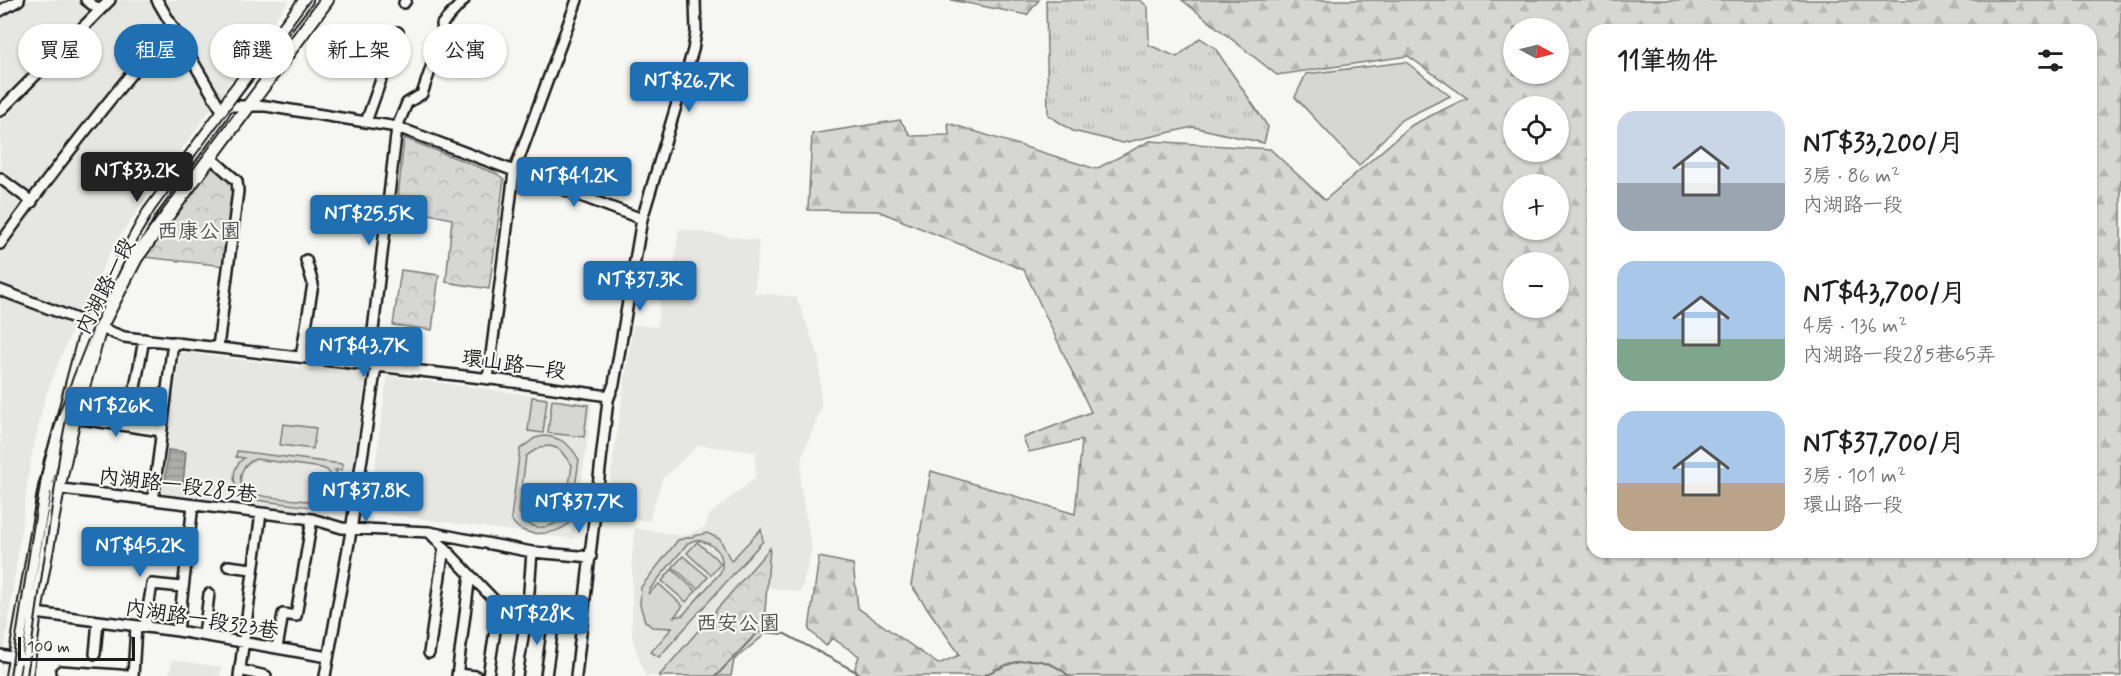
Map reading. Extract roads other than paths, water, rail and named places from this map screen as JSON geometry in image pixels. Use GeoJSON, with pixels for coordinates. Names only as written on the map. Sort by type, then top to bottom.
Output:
{"type":"FeatureCollection","features":[{"type":"Feature","properties":{"kind":"main road","name":"內湖路一段"},"geometry":{"type":"LineString","coordinates":[[26,676],[22,658],[52,488],[88,324],[149,213],[225,106],[306,0]]}},
{"type":"Feature","properties":{"kind":"main road","name":"內湖路一段"},"geometry":{"type":"LineString","coordinates":[[12,676],[22,658],[35,613],[52,488],[100,328],[136,258],[327,0]]}},
{"type":"Feature","properties":{"kind":"street"},"geometry":{"type":"LineString","coordinates":[[0,11],[19,0]]}},
{"type":"Feature","properties":{"kind":"street"},"geometry":{"type":"LineString","coordinates":[[86,0],[99,10]]}},
{"type":"Feature","properties":{"kind":"street"},"geometry":{"type":"LineString","coordinates":[[0,111],[110,0]]}},
{"type":"Feature","properties":{"kind":"street"},"geometry":{"type":"LineString","coordinates":[[157,0],[170,24]]}},
{"type":"Feature","properties":{"kind":"street"},"geometry":{"type":"LineString","coordinates":[[325,676],[376,366],[372,339],[397,127],[407,103],[422,94],[443,33],[442,24],[464,0]]}},
{"type":"Feature","properties":{"kind":"street"},"geometry":{"type":"LineString","coordinates":[[488,379],[514,172],[577,0]]}},
{"type":"Feature","properties":{"kind":"street"},"geometry":{"type":"LineString","coordinates":[[576,676],[608,396],[614,384],[642,219],[693,50],[696,32],[695,0]]}},
{"type":"Feature","properties":{"kind":"street"},"geometry":{"type":"LineString","coordinates":[[198,71],[219,106],[266,106],[397,127],[642,219]]}},
{"type":"Feature","properties":{"kind":"street"},"geometry":{"type":"LineString","coordinates":[[0,244],[127,78]]}},
{"type":"Feature","properties":{"kind":"street"},"geometry":{"type":"LineString","coordinates":[[366,122],[382,78]]}},
{"type":"Feature","properties":{"kind":"street"},"geometry":{"type":"LineString","coordinates":[[210,157],[237,181],[238,190],[218,347]]}},
{"type":"Feature","properties":{"kind":"street"},"geometry":{"type":"LineString","coordinates":[[0,178],[32,202]]}},
{"type":"Feature","properties":{"kind":"street"},"geometry":{"type":"LineString","coordinates":[[301,357],[313,284],[306,260]]}},
{"type":"Feature","properties":{"kind":"street","name":"環山路一段"},"geometry":{"type":"LineString","coordinates":[[0,290],[124,337],[488,379],[608,396]]}},
{"type":"Feature","properties":{"kind":"street"},"geometry":{"type":"LineString","coordinates":[[128,426],[144,339]]}},
{"type":"Feature","properties":{"kind":"street"},"geometry":{"type":"LineString","coordinates":[[153,500],[173,342]]}},
{"type":"Feature","properties":{"kind":"street"},"geometry":{"type":"LineString","coordinates":[[74,418],[161,431]]}},
{"type":"Feature","properties":{"kind":"street","name":"內湖路一段285巷"},"geometry":{"type":"LineString","coordinates":[[52,488],[312,519],[351,529],[429,532],[532,552],[591,558]]}},
{"type":"Feature","properties":{"kind":"street"},"geometry":{"type":"LineString","coordinates":[[178,631],[193,505]]}},
{"type":"Feature","properties":{"kind":"street"},"geometry":{"type":"LineString","coordinates":[[261,513],[239,673],[266,676]]}},
{"type":"Feature","properties":{"kind":"street"},"geometry":{"type":"LineString","coordinates":[[277,648],[283,614],[296,616],[312,519]]}},
{"type":"Feature","properties":{"kind":"street"},"geometry":{"type":"LineString","coordinates":[[429,532],[498,605],[528,604]]}},
{"type":"Feature","properties":{"kind":"street"},"geometry":{"type":"LineString","coordinates":[[429,653],[444,547]]}},
{"type":"Feature","properties":{"kind":"street"},"geometry":{"type":"LineString","coordinates":[[517,676],[528,604],[532,552]]}},
{"type":"Feature","properties":{"kind":"street"},"geometry":{"type":"LineString","coordinates":[[228,566],[252,569]]}},
{"type":"Feature","properties":{"kind":"street"},"geometry":{"type":"LineString","coordinates":[[470,575],[457,675],[476,676]]}},
{"type":"Feature","properties":{"kind":"street"},"geometry":{"type":"LineString","coordinates":[[61,671],[133,676],[141,626],[152,584],[182,587]]}},
{"type":"Feature","properties":{"kind":"street"},"geometry":{"type":"LineString","coordinates":[[204,635],[209,594]]}},
{"type":"Feature","properties":{"kind":"street"},"geometry":{"type":"LineString","coordinates":[[488,676],[498,605]]}},
{"type":"Feature","properties":{"kind":"street","name":"內湖路一段323巷"},"geometry":{"type":"LineString","coordinates":[[35,613],[178,631],[328,657]]}},
{"type":"Feature","properties":{"kind":"street"},"geometry":{"type":"LineString","coordinates":[[546,676],[554,619]]}},
{"type":"Feature","properties":{"kind":"street"},"geometry":{"type":"LineString","coordinates":[[95,654],[98,621]]}},
{"type":"Feature","properties":{"kind":"street"},"geometry":{"type":"LineString","coordinates":[[0,655],[22,658]]}},
{"type":"Feature","properties":{"kind":"waterway"},"geometry":{"type":"LineString","coordinates":[[716,676],[758,632],[785,634],[864,676]]}},
{"type":"Feature","properties":{"kind":"waterway"},"geometry":{"type":"LineString","coordinates":[[983,676],[1005,665],[1027,660],[1048,663],[1069,676]]}},
{"type":"Feature","properties":{"kind":"railway"},"geometry":{"type":"LineString","coordinates":[[10,676],[44,459],[60,410],[93,327],[125,260],[155,210],[310,0]]}},
{"type":"Feature","properties":{"kind":"railway"},"geometry":{"type":"LineString","coordinates":[[27,676],[68,409]]}},
{"type":"Feature","properties":{"kind":"park label","name":"西康公園"},"geometry":{"type":"Point","coordinates":[199,231]}},
{"type":"Feature","properties":{"kind":"park label","name":"西安公園"},"geometry":{"type":"Point","coordinates":[738,623]}}]}
